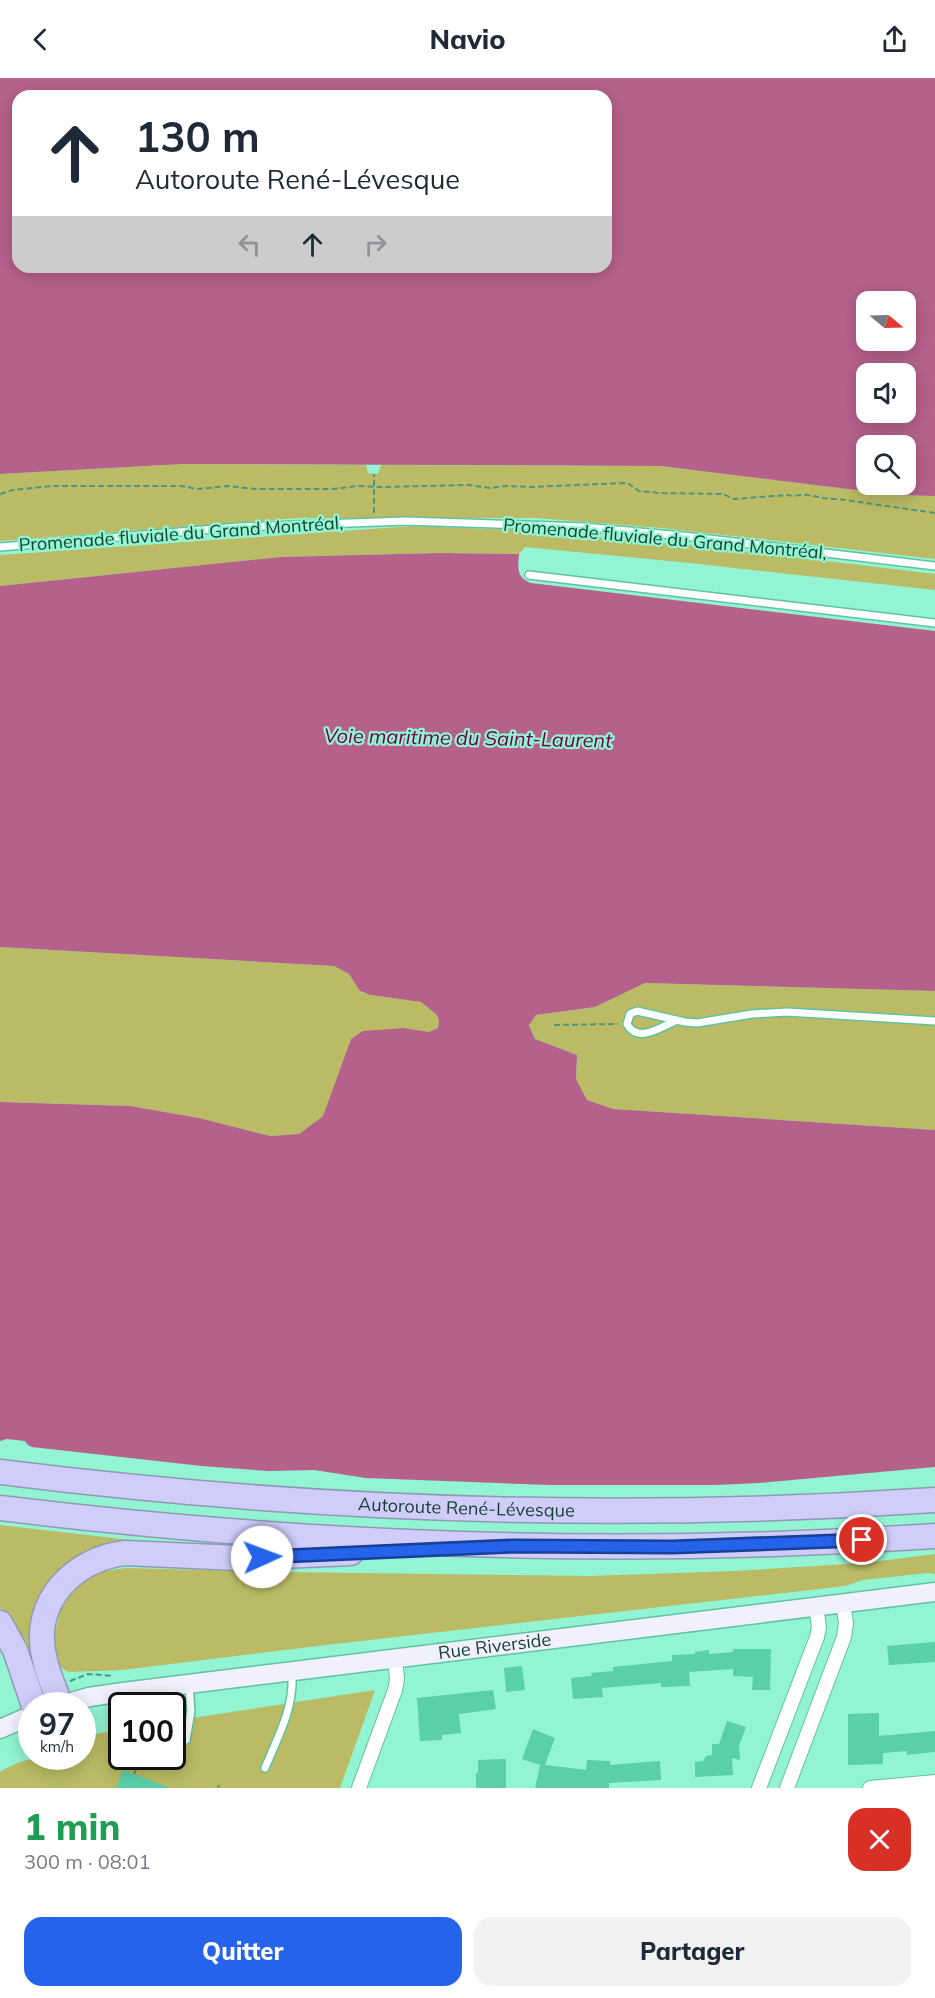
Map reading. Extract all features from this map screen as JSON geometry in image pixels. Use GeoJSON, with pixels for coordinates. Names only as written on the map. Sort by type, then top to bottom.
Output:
{"type":"FeatureCollection","features":[{"type":"Feature","properties":{"kind":"highway","name":"Autoroute René-Lévesque"},"geometry":{"type":"LineString","coordinates":[[0,1472],[196,1494],[450,1509],[588,1512],[685,1511],[935,1500]]}},
{"type":"Feature","properties":{"kind":"highway","name":"Autoroute René-Lévesque"},"geometry":{"type":"LineString","coordinates":[[0,1508],[248,1533],[384,1542],[513,1546],[794,1544],[935,1536]]}},
{"type":"Feature","properties":{"kind":"highway"},"geometry":{"type":"LineString","coordinates":[[55,1692],[44,1656],[45,1614],[63,1582],[76,1570],[99,1558],[124,1553],[239,1558],[513,1546]]}},
{"type":"Feature","properties":{"kind":"highway"},"geometry":{"type":"LineString","coordinates":[[0,1623],[15,1650],[29,1692]]}},
{"type":"Feature","properties":{"kind":"street","name":"Rue Riverside"},"geometry":{"type":"LineString","coordinates":[[96,1696],[935,1592]]}},
{"type":"Feature","properties":{"kind":"street"},"geometry":{"type":"LineString","coordinates":[[787,1788],[844,1637],[846,1623],[843,1603]]}},
{"type":"Feature","properties":{"kind":"street"},"geometry":{"type":"LineString","coordinates":[[759,1788],[817,1637],[819,1627],[816,1606]]}},
{"type":"Feature","properties":{"kind":"street"},"geometry":{"type":"LineString","coordinates":[[359,1788],[395,1690],[397,1679],[395,1659]]}},
{"type":"Feature","properties":{"kind":"street"},"geometry":{"type":"LineString","coordinates":[[0,1729],[18,1721]]}},
{"type":"Feature","properties":{"kind":"street"},"geometry":{"type":"LineString","coordinates":[[870,1788],[935,1782]]}},
{"type":"Feature","properties":{"kind":"lane","name":"Promenade fluviale du Grand Montréal,"},"geometry":{"type":"LineString","coordinates":[[0,547],[239,527],[374,522],[490,522],[584,527],[718,540],[935,566]]}},
{"type":"Feature","properties":{"kind":"lane"},"geometry":{"type":"LineString","coordinates":[[529,575],[935,623]]}},
{"type":"Feature","properties":{"kind":"lane"},"geometry":{"type":"LineString","coordinates":[[677,1020],[640,1034],[634,1033],[627,1024],[630,1014],[637,1011],[697,1023],[752,1014],[787,1012],[935,1021]]}},
{"type":"Feature","properties":{"kind":"lane"},"geometry":{"type":"LineString","coordinates":[[265,1768],[290,1704],[293,1690],[291,1671]]}},
{"type":"Feature","properties":{"kind":"lane"},"geometry":{"type":"LineString","coordinates":[[186,1740],[191,1704],[189,1684]]}},
{"type":"Feature","properties":{"kind":"path"},"geometry":{"type":"LineString","coordinates":[[374,474],[374,522]]}},
{"type":"Feature","properties":{"kind":"path"},"geometry":{"type":"LineString","coordinates":[[0,494],[13,490],[52,486],[181,486],[199,489],[227,486],[256,489],[323,489],[357,486],[468,485],[490,488],[623,483],[639,490],[659,494],[723,494],[734,499],[749,496],[800,495],[935,513]]}},
{"type":"Feature","properties":{"kind":"path"},"geometry":{"type":"LineString","coordinates":[[554,1025],[627,1024]]}},
{"type":"Feature","properties":{"kind":"path"},"geometry":{"type":"LineString","coordinates":[[134,1774],[136,1770]]}},
{"type":"Feature","properties":{"kind":"shaded area"},"geometry":{"type":"Polygon","coordinates":[[[183,464],[366,465],[368,473],[378,474],[381,465],[661,466],[856,490],[856,495],[935,496],[935,559],[662,528],[536,518],[298,518],[0,541],[0,474],[183,464]]]}},
{"type":"Feature","properties":{"kind":"shaded area"},"geometry":{"type":"Polygon","coordinates":[[[413,526],[518,530],[709,547],[935,574],[935,590],[525,547],[519,554],[439,553],[281,557],[0,586],[0,555],[413,526]]]}},
{"type":"Feature","properties":{"kind":"shaded area"},"geometry":{"type":"Polygon","coordinates":[[[0,947],[334,966],[349,974],[361,992],[421,1002],[436,1014],[439,1020],[438,1028],[429,1032],[404,1028],[351,1039],[323,1116],[299,1134],[270,1136],[199,1118],[130,1106],[0,1102],[0,947]]]}},
{"type":"Feature","properties":{"kind":"shaded area"},"geometry":{"type":"Polygon","coordinates":[[[645,983],[935,991],[935,1130],[613,1109],[587,1100],[576,1079],[577,1055],[535,1039],[529,1024],[536,1015],[595,1007],[645,983]]]}},
{"type":"Feature","properties":{"kind":"shaded area"},"geometry":{"type":"Polygon","coordinates":[[[0,1525],[174,1545],[59,1578],[45,1682],[38,1684],[8,1618],[0,1608],[0,1525]]]}},
{"type":"Feature","properties":{"kind":"shaded area"},"geometry":{"type":"Polygon","coordinates":[[[935,1554],[935,1574],[863,1580],[845,1586],[122,1670],[68,1672],[59,1666],[54,1638],[60,1612],[75,1586],[100,1572],[126,1568],[590,1576],[735,1571],[864,1563],[935,1554]]]}},
{"type":"Feature","properties":{"kind":"shaded area"},"geometry":{"type":"Polygon","coordinates":[[[375,1690],[340,1788],[0,1788],[0,1772],[18,1763],[18,1770],[96,1770],[96,1734],[108,1731],[108,1770],[186,1770],[186,1719],[375,1690]]]}},
{"type":"Feature","properties":{"kind":"water"},"geometry":{"type":"Polygon","coordinates":[[[0,78],[935,78],[935,496],[897,495],[916,495],[916,435],[856,435],[856,490],[661,466],[183,464],[0,474],[0,78]]]}},
{"type":"Feature","properties":{"kind":"water","name":"Voie maritime du Saint-Laurent"},"geometry":{"type":"Polygon","coordinates":[[[439,553],[519,554],[520,575],[531,583],[935,631],[935,991],[645,983],[595,1007],[536,1015],[529,1025],[535,1039],[577,1055],[576,1079],[587,1100],[613,1109],[935,1130],[935,1467],[759,1483],[550,1485],[366,1478],[314,1470],[269,1471],[202,1466],[32,1447],[25,1441],[7,1439],[0,1441],[0,1102],[130,1106],[199,1118],[270,1136],[299,1134],[323,1116],[351,1039],[363,1031],[404,1028],[429,1032],[438,1028],[439,1020],[436,1014],[421,1002],[371,995],[360,991],[349,974],[334,966],[0,947],[0,586],[281,557],[439,553]]]}},
{"type":"Feature","properties":{"kind":"building"},"geometry":{"type":"Polygon","coordinates":[[[935,1642],[935,1662],[889,1665],[887,1646],[935,1642]]]}},
{"type":"Feature","properties":{"kind":"building"},"geometry":{"type":"Polygon","coordinates":[[[733,1649],[771,1649],[770,1690],[752,1690],[753,1677],[733,1676],[733,1669],[689,1672],[690,1686],[661,1687],[661,1683],[602,1688],[603,1697],[573,1699],[571,1678],[613,1671],[613,1667],[672,1661],[672,1655],[695,1654],[695,1652],[709,1650],[709,1654],[733,1652],[733,1649]]]}},
{"type":"Feature","properties":{"kind":"building"},"geometry":{"type":"Polygon","coordinates":[[[522,1666],[525,1690],[506,1692],[504,1668],[522,1666]]]}},
{"type":"Feature","properties":{"kind":"building"},"geometry":{"type":"Polygon","coordinates":[[[493,1690],[496,1709],[459,1714],[461,1733],[442,1735],[442,1740],[420,1741],[417,1698],[493,1690]]]}},
{"type":"Feature","properties":{"kind":"building"},"geometry":{"type":"Polygon","coordinates":[[[879,1713],[879,1736],[935,1731],[935,1752],[907,1755],[907,1751],[883,1753],[883,1764],[848,1765],[848,1714],[879,1713]]]}},
{"type":"Feature","properties":{"kind":"building"},"geometry":{"type":"Polygon","coordinates":[[[727,1721],[746,1727],[739,1746],[740,1760],[732,1758],[733,1775],[695,1777],[695,1762],[703,1761],[706,1756],[712,1755],[712,1744],[719,1744],[727,1721]]]}},
{"type":"Feature","properties":{"kind":"building"},"geometry":{"type":"Polygon","coordinates":[[[533,1729],[555,1738],[545,1765],[586,1770],[587,1760],[610,1761],[610,1765],[660,1761],[661,1780],[609,1783],[609,1788],[535,1788],[540,1765],[522,1759],[533,1729]]]}},
{"type":"Feature","properties":{"kind":"building"},"geometry":{"type":"Polygon","coordinates":[[[506,1759],[506,1788],[476,1788],[478,1760],[506,1759]]]}},
{"type":"Feature","properties":{"kind":"building"},"geometry":{"type":"Polygon","coordinates":[[[123,1770],[168,1787],[168,1788],[116,1788],[123,1770]]]}},
{"type":"Feature","properties":{"kind":"route"},"geometry":{"type":"LineString","coordinates":[[262,1557],[513,1546],[673,1547],[862,1540]]}}]}
